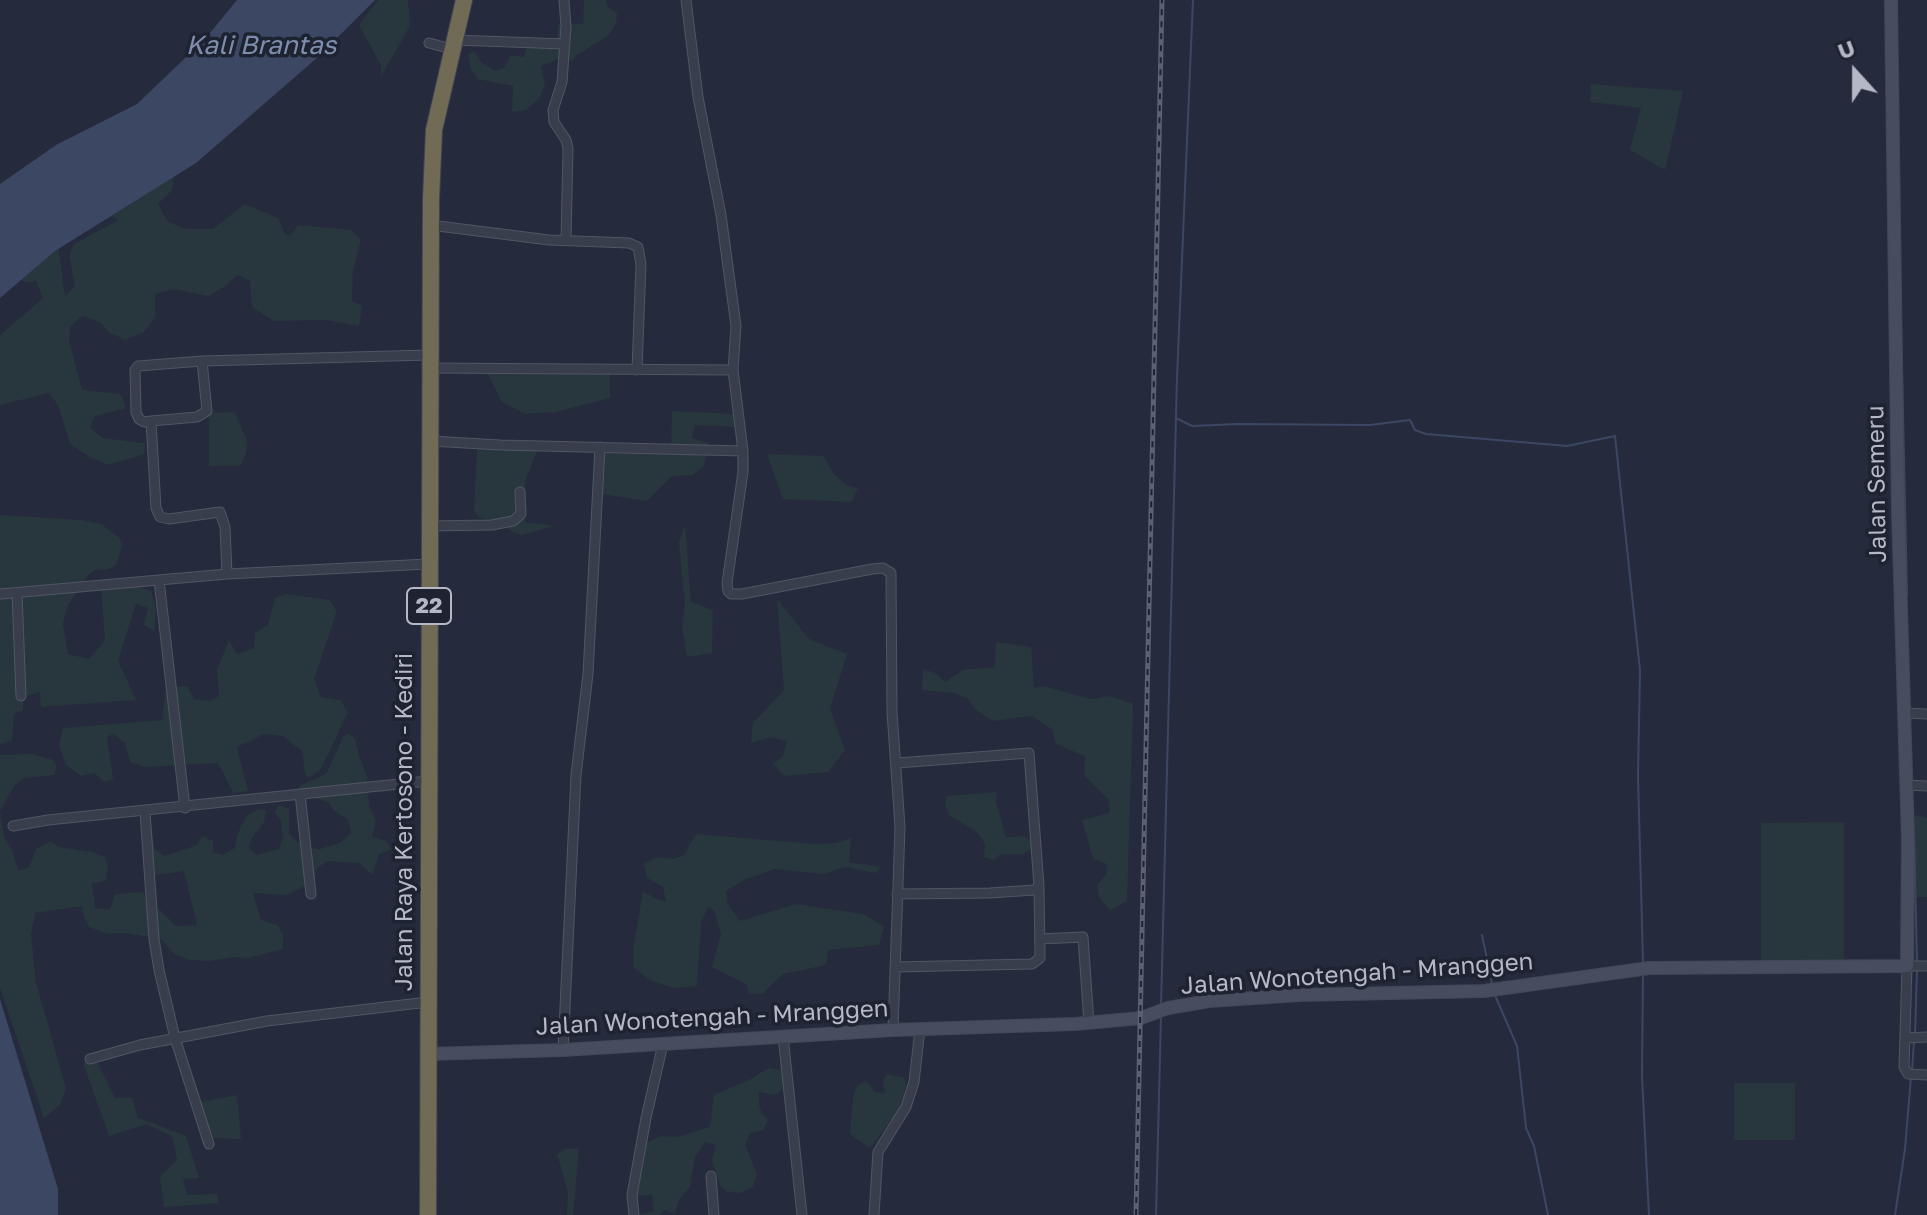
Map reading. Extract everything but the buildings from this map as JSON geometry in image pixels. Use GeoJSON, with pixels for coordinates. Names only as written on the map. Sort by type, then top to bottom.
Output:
{"type":"FeatureCollection","features":[{"type":"Feature","properties":{"kind":"highway","name":"Jalan Raya Kertosono - Kediri"},"geometry":{"type":"LineString","coordinates":[[428,1215],[430,225],[434,130],[464,0]]}},
{"type":"Feature","properties":{"kind":"street"},"geometry":{"type":"LineString","coordinates":[[564,0],[562,82],[553,110],[554,122],[568,148],[566,240]]}},
{"type":"Feature","properties":{"kind":"street"},"geometry":{"type":"LineString","coordinates":[[686,0],[698,97],[721,215],[736,326],[733,370],[743,451],[742,481],[727,586],[731,594],[872,569],[883,568],[891,573],[892,712],[900,827],[893,1030]]}},
{"type":"Feature","properties":{"kind":"street","name":"Jalan Semeru"},"geometry":{"type":"LineString","coordinates":[[1891,0],[1898,511],[1908,713],[1915,786],[1917,966]]}},
{"type":"Feature","properties":{"kind":"street"},"geometry":{"type":"LineString","coordinates":[[429,43],[565,44]]}},
{"type":"Feature","properties":{"kind":"street"},"geometry":{"type":"LineString","coordinates":[[430,225],[566,240],[629,243],[638,247],[641,264],[637,370]]}},
{"type":"Feature","properties":{"kind":"street"},"geometry":{"type":"LineString","coordinates":[[202,361],[207,411],[197,417],[144,422],[139,419],[136,412],[135,370],[138,366],[202,361],[429,362],[637,370],[733,370]]}},
{"type":"Feature","properties":{"kind":"street"},"geometry":{"type":"LineString","coordinates":[[151,421],[158,513],[160,517],[169,519],[220,512],[225,527],[227,574]]}},
{"type":"Feature","properties":{"kind":"street"},"geometry":{"type":"LineString","coordinates":[[430,441],[743,451]]}},
{"type":"Feature","properties":{"kind":"street"},"geometry":{"type":"LineString","coordinates":[[563,1050],[576,775],[588,674],[600,447]]}},
{"type":"Feature","properties":{"kind":"street"},"geometry":{"type":"LineString","coordinates":[[429,526],[492,525],[513,521],[521,514],[520,492]]}},
{"type":"Feature","properties":{"kind":"street"},"geometry":{"type":"LineString","coordinates":[[0,594],[227,574],[428,564]]}},
{"type":"Feature","properties":{"kind":"street"},"geometry":{"type":"LineString","coordinates":[[159,580],[185,808]]}},
{"type":"Feature","properties":{"kind":"street"},"geometry":{"type":"LineString","coordinates":[[17,593],[21,696]]}},
{"type":"Feature","properties":{"kind":"street"},"geometry":{"type":"LineString","coordinates":[[1908,713],[1927,714]]}},
{"type":"Feature","properties":{"kind":"street"},"geometry":{"type":"LineString","coordinates":[[895,967],[1032,964],[1040,958],[1039,886],[1029,753],[897,763]]}},
{"type":"Feature","properties":{"kind":"street"},"geometry":{"type":"LineString","coordinates":[[13,826],[428,781]]}},
{"type":"Feature","properties":{"kind":"street"},"geometry":{"type":"LineString","coordinates":[[300,794],[311,894]]}},
{"type":"Feature","properties":{"kind":"street"},"geometry":{"type":"LineString","coordinates":[[145,812],[154,939],[175,1038],[209,1144]]}},
{"type":"Feature","properties":{"kind":"street"},"geometry":{"type":"LineString","coordinates":[[897,894],[990,893],[1034,890],[1039,886]]}},
{"type":"Feature","properties":{"kind":"street"},"geometry":{"type":"LineString","coordinates":[[1040,939],[1083,937],[1089,1023]]}},
{"type":"Feature","properties":{"kind":"street"},"geometry":{"type":"LineString","coordinates":[[1917,966],[1915,1038],[1904,1067],[1917,1074]]}},
{"type":"Feature","properties":{"kind":"street","name":"Jalan Wonotengah - Mranggen"},"geometry":{"type":"LineString","coordinates":[[427,1054],[1089,1023],[1141,1018],[1161,1010],[1209,1001],[1300,995],[1493,990],[1643,968],[1917,966]]}},
{"type":"Feature","properties":{"kind":"street"},"geometry":{"type":"LineString","coordinates":[[90,1059],[175,1038],[285,1018],[428,1002]]}},
{"type":"Feature","properties":{"kind":"street"},"geometry":{"type":"LineString","coordinates":[[874,1215],[878,1152],[906,1107],[914,1082],[920,1029]]}},
{"type":"Feature","properties":{"kind":"street"},"geometry":{"type":"LineString","coordinates":[[783,1036],[802,1215]]}},
{"type":"Feature","properties":{"kind":"street"},"geometry":{"type":"LineString","coordinates":[[634,1215],[632,1195],[663,1044]]}},
{"type":"Feature","properties":{"kind":"street"},"geometry":{"type":"LineString","coordinates":[[711,1176],[714,1215]]}},
{"type":"Feature","properties":{"kind":"shaded area"},"geometry":{"type":"Polygon","coordinates":[[[378,0],[408,0],[410,26],[381,76],[381,65],[359,25],[378,0]]]}},
{"type":"Feature","properties":{"kind":"shaded area"},"geometry":{"type":"Polygon","coordinates":[[[584,0],[606,0],[607,6],[617,13],[616,24],[608,36],[575,56],[573,61],[557,59],[541,66],[545,85],[539,99],[526,110],[512,112],[513,86],[478,79],[471,69],[468,55],[474,51],[482,63],[495,71],[504,68],[511,55],[524,57],[527,47],[558,37],[558,25],[583,24],[584,0]]]}},
{"type":"Feature","properties":{"kind":"shaded area"},"geometry":{"type":"Polygon","coordinates":[[[1591,84],[1683,91],[1665,170],[1630,150],[1641,108],[1590,102],[1591,84]]]}},
{"type":"Feature","properties":{"kind":"shaded area"},"geometry":{"type":"Polygon","coordinates":[[[175,171],[172,190],[158,204],[168,222],[186,229],[213,229],[245,204],[278,218],[285,234],[290,236],[298,225],[352,230],[361,240],[353,270],[352,301],[362,306],[359,326],[326,320],[274,321],[252,307],[250,281],[238,275],[209,296],[173,289],[155,294],[155,317],[144,332],[125,340],[109,332],[100,322],[82,316],[70,327],[69,341],[82,390],[121,394],[126,408],[95,416],[90,427],[102,438],[145,443],[144,454],[108,465],[70,444],[58,405],[49,393],[0,405],[0,335],[43,298],[36,281],[26,283],[11,273],[57,237],[65,297],[75,286],[69,255],[74,244],[118,220],[100,208],[175,171]]]}},
{"type":"Feature","properties":{"kind":"shaded area"},"geometry":{"type":"Polygon","coordinates":[[[488,374],[610,374],[610,398],[556,412],[525,414],[501,401],[488,374]]]}},
{"type":"Feature","properties":{"kind":"shaded area"},"geometry":{"type":"Polygon","coordinates":[[[672,411],[734,414],[736,427],[695,425],[692,438],[708,443],[707,446],[671,445],[672,411]]]}},
{"type":"Feature","properties":{"kind":"shaded area"},"geometry":{"type":"Polygon","coordinates":[[[235,412],[247,441],[240,466],[209,466],[209,413],[235,412]]]}},
{"type":"Feature","properties":{"kind":"shaded area"},"geometry":{"type":"Polygon","coordinates":[[[477,449],[537,451],[525,482],[525,522],[554,526],[521,535],[478,516],[474,511],[477,449]]]}},
{"type":"Feature","properties":{"kind":"shaded area"},"geometry":{"type":"Polygon","coordinates":[[[604,453],[706,455],[704,466],[693,475],[672,476],[647,501],[602,494],[604,453]]]}},
{"type":"Feature","properties":{"kind":"shaded area"},"geometry":{"type":"Polygon","coordinates":[[[767,454],[824,456],[833,473],[846,485],[858,488],[851,502],[783,499],[767,454]]]}},
{"type":"Feature","properties":{"kind":"shaded area"},"geometry":{"type":"Polygon","coordinates":[[[0,515],[81,520],[101,524],[120,538],[122,547],[116,565],[94,570],[87,576],[67,607],[63,624],[68,654],[89,659],[105,640],[101,586],[133,585],[151,591],[156,609],[154,631],[144,625],[148,608],[136,604],[118,660],[136,700],[41,707],[40,692],[23,697],[23,710],[14,714],[12,740],[0,744],[0,515]]]}},
{"type":"Feature","properties":{"kind":"shaded area"},"geometry":{"type":"Polygon","coordinates":[[[685,525],[691,602],[713,610],[712,653],[687,657],[682,626],[685,605],[679,542],[685,525]]]}},
{"type":"Feature","properties":{"kind":"shaded area"},"geometry":{"type":"Polygon","coordinates":[[[286,594],[329,600],[337,611],[314,679],[321,697],[340,700],[348,712],[321,769],[309,778],[305,774],[302,751],[283,736],[264,734],[237,747],[248,791],[233,793],[218,763],[145,767],[130,762],[125,743],[113,734],[107,737],[113,779],[104,782],[95,773],[81,776],[66,765],[59,745],[63,728],[162,720],[166,686],[188,687],[194,699],[209,701],[219,696],[217,670],[229,640],[237,654],[254,648],[255,633],[268,625],[275,598],[286,594]]]}},
{"type":"Feature","properties":{"kind":"shaded area"},"geometry":{"type":"Polygon","coordinates":[[[777,599],[809,639],[847,654],[830,709],[845,750],[828,772],[784,776],[773,764],[783,756],[787,741],[771,737],[751,743],[753,723],[784,690],[777,599]]]}},
{"type":"Feature","properties":{"kind":"shaded area"},"geometry":{"type":"Polygon","coordinates":[[[996,642],[1031,647],[1034,688],[1044,686],[1090,699],[1109,696],[1133,704],[1127,901],[1110,910],[1099,897],[1097,885],[1106,875],[1107,864],[1093,859],[1082,820],[1110,813],[1109,800],[1084,775],[1085,756],[1056,744],[1052,729],[1032,716],[993,721],[976,710],[967,698],[954,693],[922,690],[923,669],[935,673],[945,682],[963,670],[995,667],[996,642]]]}},
{"type":"Feature","properties":{"kind":"shaded area"},"geometry":{"type":"Polygon","coordinates":[[[349,733],[355,739],[367,775],[369,806],[376,820],[372,837],[386,841],[392,849],[379,854],[372,875],[360,863],[327,861],[316,869],[315,881],[286,895],[253,893],[261,920],[277,925],[283,934],[283,949],[248,958],[189,960],[174,954],[161,939],[126,933],[108,934],[89,927],[82,906],[35,913],[31,934],[36,982],[66,1088],[60,1105],[44,1118],[0,988],[0,812],[4,836],[13,852],[18,871],[29,867],[36,849],[51,841],[59,847],[92,852],[105,857],[108,867],[106,880],[92,884],[95,908],[110,910],[115,894],[143,892],[148,905],[159,909],[176,926],[197,925],[184,871],[149,876],[142,821],[150,822],[155,849],[165,856],[197,845],[202,836],[213,841],[213,853],[223,855],[235,848],[237,835],[247,815],[257,810],[266,810],[264,822],[249,848],[256,855],[279,849],[283,837],[281,820],[274,812],[279,805],[289,809],[289,834],[304,848],[320,849],[340,843],[351,833],[348,820],[333,810],[329,802],[297,793],[301,785],[326,774],[343,737],[349,733]]]}},
{"type":"Feature","properties":{"kind":"shaded area"},"geometry":{"type":"Polygon","coordinates":[[[32,754],[53,760],[57,767],[54,775],[24,778],[15,785],[0,811],[0,755],[32,754]]]}},
{"type":"Feature","properties":{"kind":"shaded area"},"geometry":{"type":"Polygon","coordinates":[[[997,792],[996,802],[1006,838],[1023,836],[1033,841],[1032,849],[1023,854],[1000,854],[994,860],[984,857],[985,844],[976,831],[950,816],[945,805],[947,796],[997,792]]]}},
{"type":"Feature","properties":{"kind":"shaded area"},"geometry":{"type":"Polygon","coordinates":[[[1916,815],[1927,818],[1927,897],[1913,897],[1911,823],[1916,815]]]}},
{"type":"Feature","properties":{"kind":"shaded area"},"geometry":{"type":"Polygon","coordinates":[[[1844,822],[1844,965],[1761,966],[1761,823],[1844,822]]]}},
{"type":"Feature","properties":{"kind":"shaded area"},"geometry":{"type":"Polygon","coordinates":[[[696,834],[816,844],[851,838],[849,862],[881,867],[876,873],[845,867],[823,874],[774,869],[744,880],[726,891],[727,903],[740,921],[796,904],[863,914],[884,926],[879,945],[828,950],[826,965],[783,974],[762,994],[749,994],[746,984],[712,967],[721,934],[714,910],[708,907],[701,922],[697,986],[674,988],[652,981],[634,968],[634,944],[643,891],[666,902],[663,887],[647,878],[644,864],[658,857],[673,859],[684,855],[696,834]]]}},
{"type":"Feature","properties":{"kind":"shaded area"},"geometry":{"type":"Polygon","coordinates":[[[83,1063],[98,1063],[115,1098],[132,1098],[138,1118],[186,1136],[199,1178],[183,1179],[187,1195],[217,1194],[219,1203],[164,1207],[160,1177],[177,1160],[172,1136],[147,1124],[109,1136],[83,1063]]]}},
{"type":"Feature","properties":{"kind":"shaded area"},"geometry":{"type":"Polygon","coordinates":[[[768,1068],[780,1070],[784,1079],[781,1091],[774,1095],[759,1092],[762,1114],[768,1120],[763,1130],[750,1133],[745,1144],[757,1175],[752,1188],[739,1193],[726,1191],[720,1185],[712,1160],[716,1145],[705,1142],[695,1157],[690,1187],[679,1200],[675,1213],[664,1210],[659,1215],[638,1215],[654,1211],[652,1195],[637,1196],[646,1143],[661,1136],[677,1137],[710,1127],[714,1095],[768,1068]]]}},
{"type":"Feature","properties":{"kind":"shaded area"},"geometry":{"type":"Polygon","coordinates":[[[887,1074],[905,1078],[906,1087],[897,1113],[870,1148],[850,1134],[853,1097],[857,1086],[866,1081],[875,1092],[885,1093],[883,1081],[887,1074]]]}},
{"type":"Feature","properties":{"kind":"shaded area"},"geometry":{"type":"Polygon","coordinates":[[[1734,1083],[1795,1083],[1795,1140],[1734,1140],[1734,1083]]]}},
{"type":"Feature","properties":{"kind":"shaded area"},"geometry":{"type":"Polygon","coordinates":[[[237,1095],[241,1139],[207,1138],[195,1103],[237,1095]]]}},
{"type":"Feature","properties":{"kind":"shaded area"},"geometry":{"type":"Polygon","coordinates":[[[579,1148],[573,1215],[567,1215],[568,1192],[557,1154],[566,1149],[579,1148]]]}},
{"type":"Feature","properties":{"kind":"water","name":"Kali Brantas"},"geometry":{"type":"Polygon","coordinates":[[[237,0],[375,0],[318,57],[196,163],[55,251],[0,298],[0,184],[56,145],[137,104],[205,39],[237,0]]]}},
{"type":"Feature","properties":{"kind":"water"},"geometry":{"type":"Polygon","coordinates":[[[0,999],[58,1189],[58,1215],[0,1215],[0,999]]]}},
{"type":"Feature","properties":{"kind":"waterway"},"geometry":{"type":"LineString","coordinates":[[1161,1006],[1177,377],[1193,0]]}},
{"type":"Feature","properties":{"kind":"waterway"},"geometry":{"type":"LineString","coordinates":[[1901,322],[1907,595]]}},
{"type":"Feature","properties":{"kind":"waterway"},"geometry":{"type":"LineString","coordinates":[[1176,418],[1192,426],[1370,425],[1410,420],[1415,430],[1426,434],[1567,446],[1615,436],[1640,670],[1638,776],[1643,962]]}},
{"type":"Feature","properties":{"kind":"waterway"},"geometry":{"type":"LineString","coordinates":[[1914,834],[1917,963]]}},
{"type":"Feature","properties":{"kind":"waterway"},"geometry":{"type":"LineString","coordinates":[[1482,935],[1492,983]]}},
{"type":"Feature","properties":{"kind":"waterway"},"geometry":{"type":"LineString","coordinates":[[1915,1035],[1917,970]]}},
{"type":"Feature","properties":{"kind":"waterway"},"geometry":{"type":"LineString","coordinates":[[1643,972],[1642,1076],[1649,1215]]}},
{"type":"Feature","properties":{"kind":"waterway"},"geometry":{"type":"LineString","coordinates":[[1494,993],[1517,1046],[1526,1128],[1534,1146],[1548,1215]]}},
{"type":"Feature","properties":{"kind":"waterway"},"geometry":{"type":"LineString","coordinates":[[1156,1215],[1161,1016]]}},
{"type":"Feature","properties":{"kind":"waterway"},"geometry":{"type":"LineString","coordinates":[[1912,1071],[1914,1041]]}},
{"type":"Feature","properties":{"kind":"waterway"},"geometry":{"type":"LineString","coordinates":[[1895,1215],[1911,1077]]}},
{"type":"Feature","properties":{"kind":"railway"},"geometry":{"type":"LineString","coordinates":[[1136,1215],[1162,0]]}}]}
